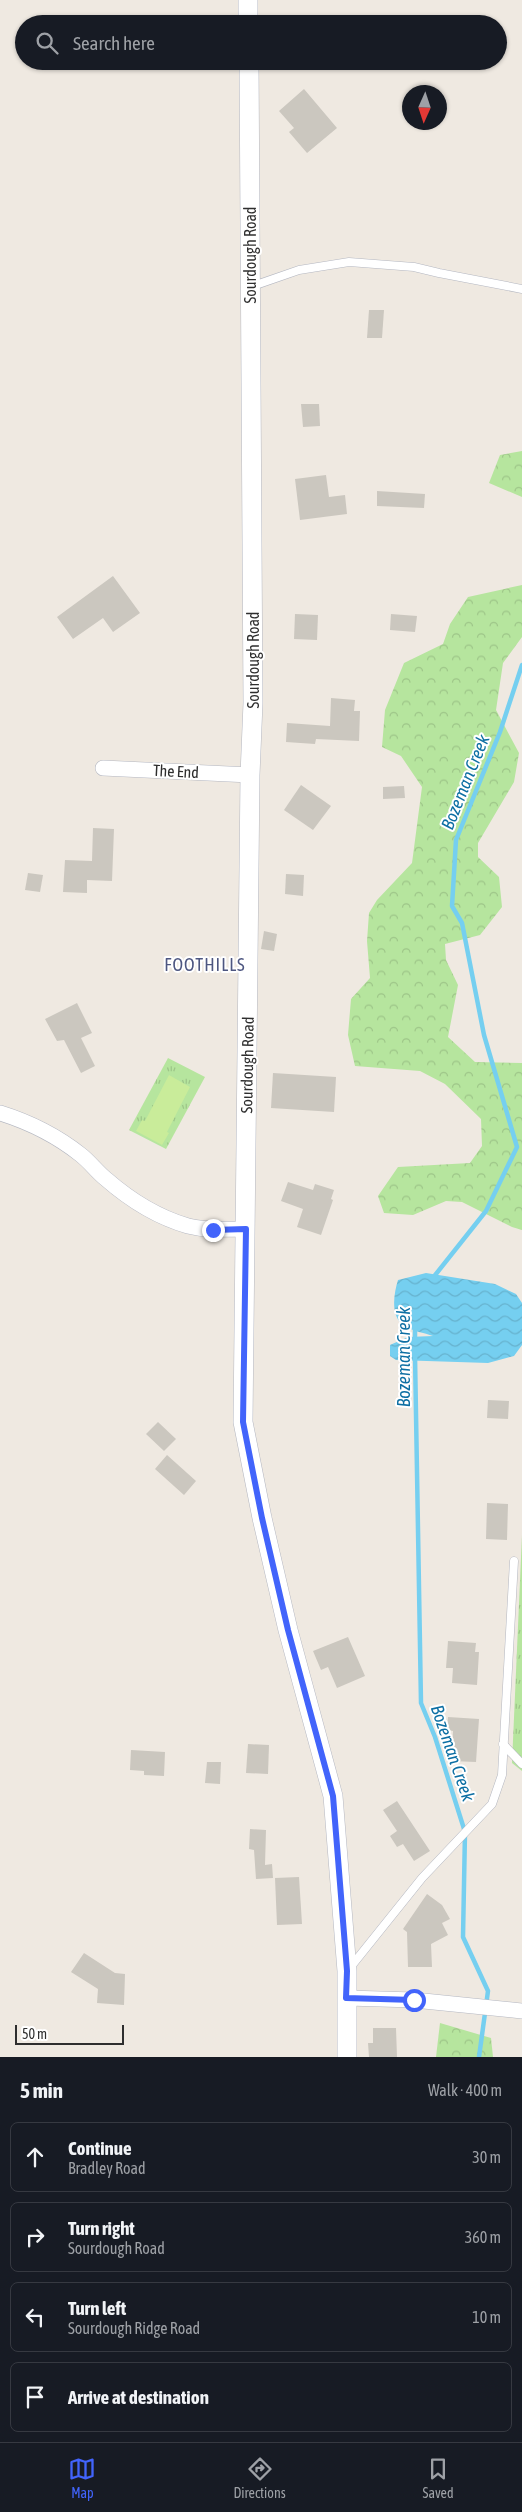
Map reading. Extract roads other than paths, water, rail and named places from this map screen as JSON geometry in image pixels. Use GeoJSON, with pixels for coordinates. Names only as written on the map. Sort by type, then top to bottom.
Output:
{"type":"FeatureCollection","features":[{"type":"Feature","properties":{"kind":"street"},"geometry":{"type":"LineString","coordinates":[[248,0],[248,15]]}},
{"type":"Feature","properties":{"kind":"street","name":"Sourdough Road"},"geometry":{"type":"LineString","coordinates":[[249,70],[253,648],[243,1422],[262,1518],[286,1620],[333,1796],[347,1971],[347,2057]]}},
{"type":"Feature","properties":{"kind":"street","name":"The End"},"geometry":{"type":"LineString","coordinates":[[103,768],[250,775]]}},
{"type":"Feature","properties":{"kind":"street"},"geometry":{"type":"LineString","coordinates":[[0,1113],[24,1120],[82,1155],[105,1178],[130,1198],[159,1215],[189,1226],[213,1230],[246,1229]]}},
{"type":"Feature","properties":{"kind":"street"},"geometry":{"type":"LineString","coordinates":[[346,1998],[414,2000],[522,2011]]}},
{"type":"Feature","properties":{"kind":"lane"},"geometry":{"type":"LineString","coordinates":[[250,287],[299,270],[349,262],[414,267],[439,274],[522,289]]}},
{"type":"Feature","properties":{"kind":"lane"},"geometry":{"type":"LineString","coordinates":[[347,1971],[422,1878],[492,1804],[502,1775],[514,1561]]}},
{"type":"Feature","properties":{"kind":"lane"},"geometry":{"type":"LineString","coordinates":[[503,1744],[522,1764]]}},
{"type":"Feature","properties":{"kind":"water"},"geometry":{"type":"Polygon","coordinates":[[[426,1273],[495,1284],[516,1294],[522,1303],[522,1345],[514,1356],[488,1363],[396,1360],[390,1356],[390,1345],[408,1337],[433,1336],[403,1325],[396,1316],[394,1304],[398,1280],[426,1273]]]}},
{"type":"Feature","properties":{"kind":"waterway","name":"Bozeman Creek"},"geometry":{"type":"LineString","coordinates":[[432,1279],[486,1211],[517,1147],[484,1035],[462,923],[452,906],[456,840],[500,732],[522,665]]}},
{"type":"Feature","properties":{"kind":"waterway","name":"Bozeman Creek"},"geometry":{"type":"LineString","coordinates":[[415,1326],[415,1343]]}},
{"type":"Feature","properties":{"kind":"waterway","name":"Bozeman Creek"},"geometry":{"type":"LineString","coordinates":[[415,1356],[421,1703],[435,1737],[465,1832],[463,1937],[488,1991],[479,2057]]}},
{"type":"Feature","properties":{"kind":"district","name":"FOOTHILLS"},"geometry":{"type":"Point","coordinates":[205,964]}}]}
